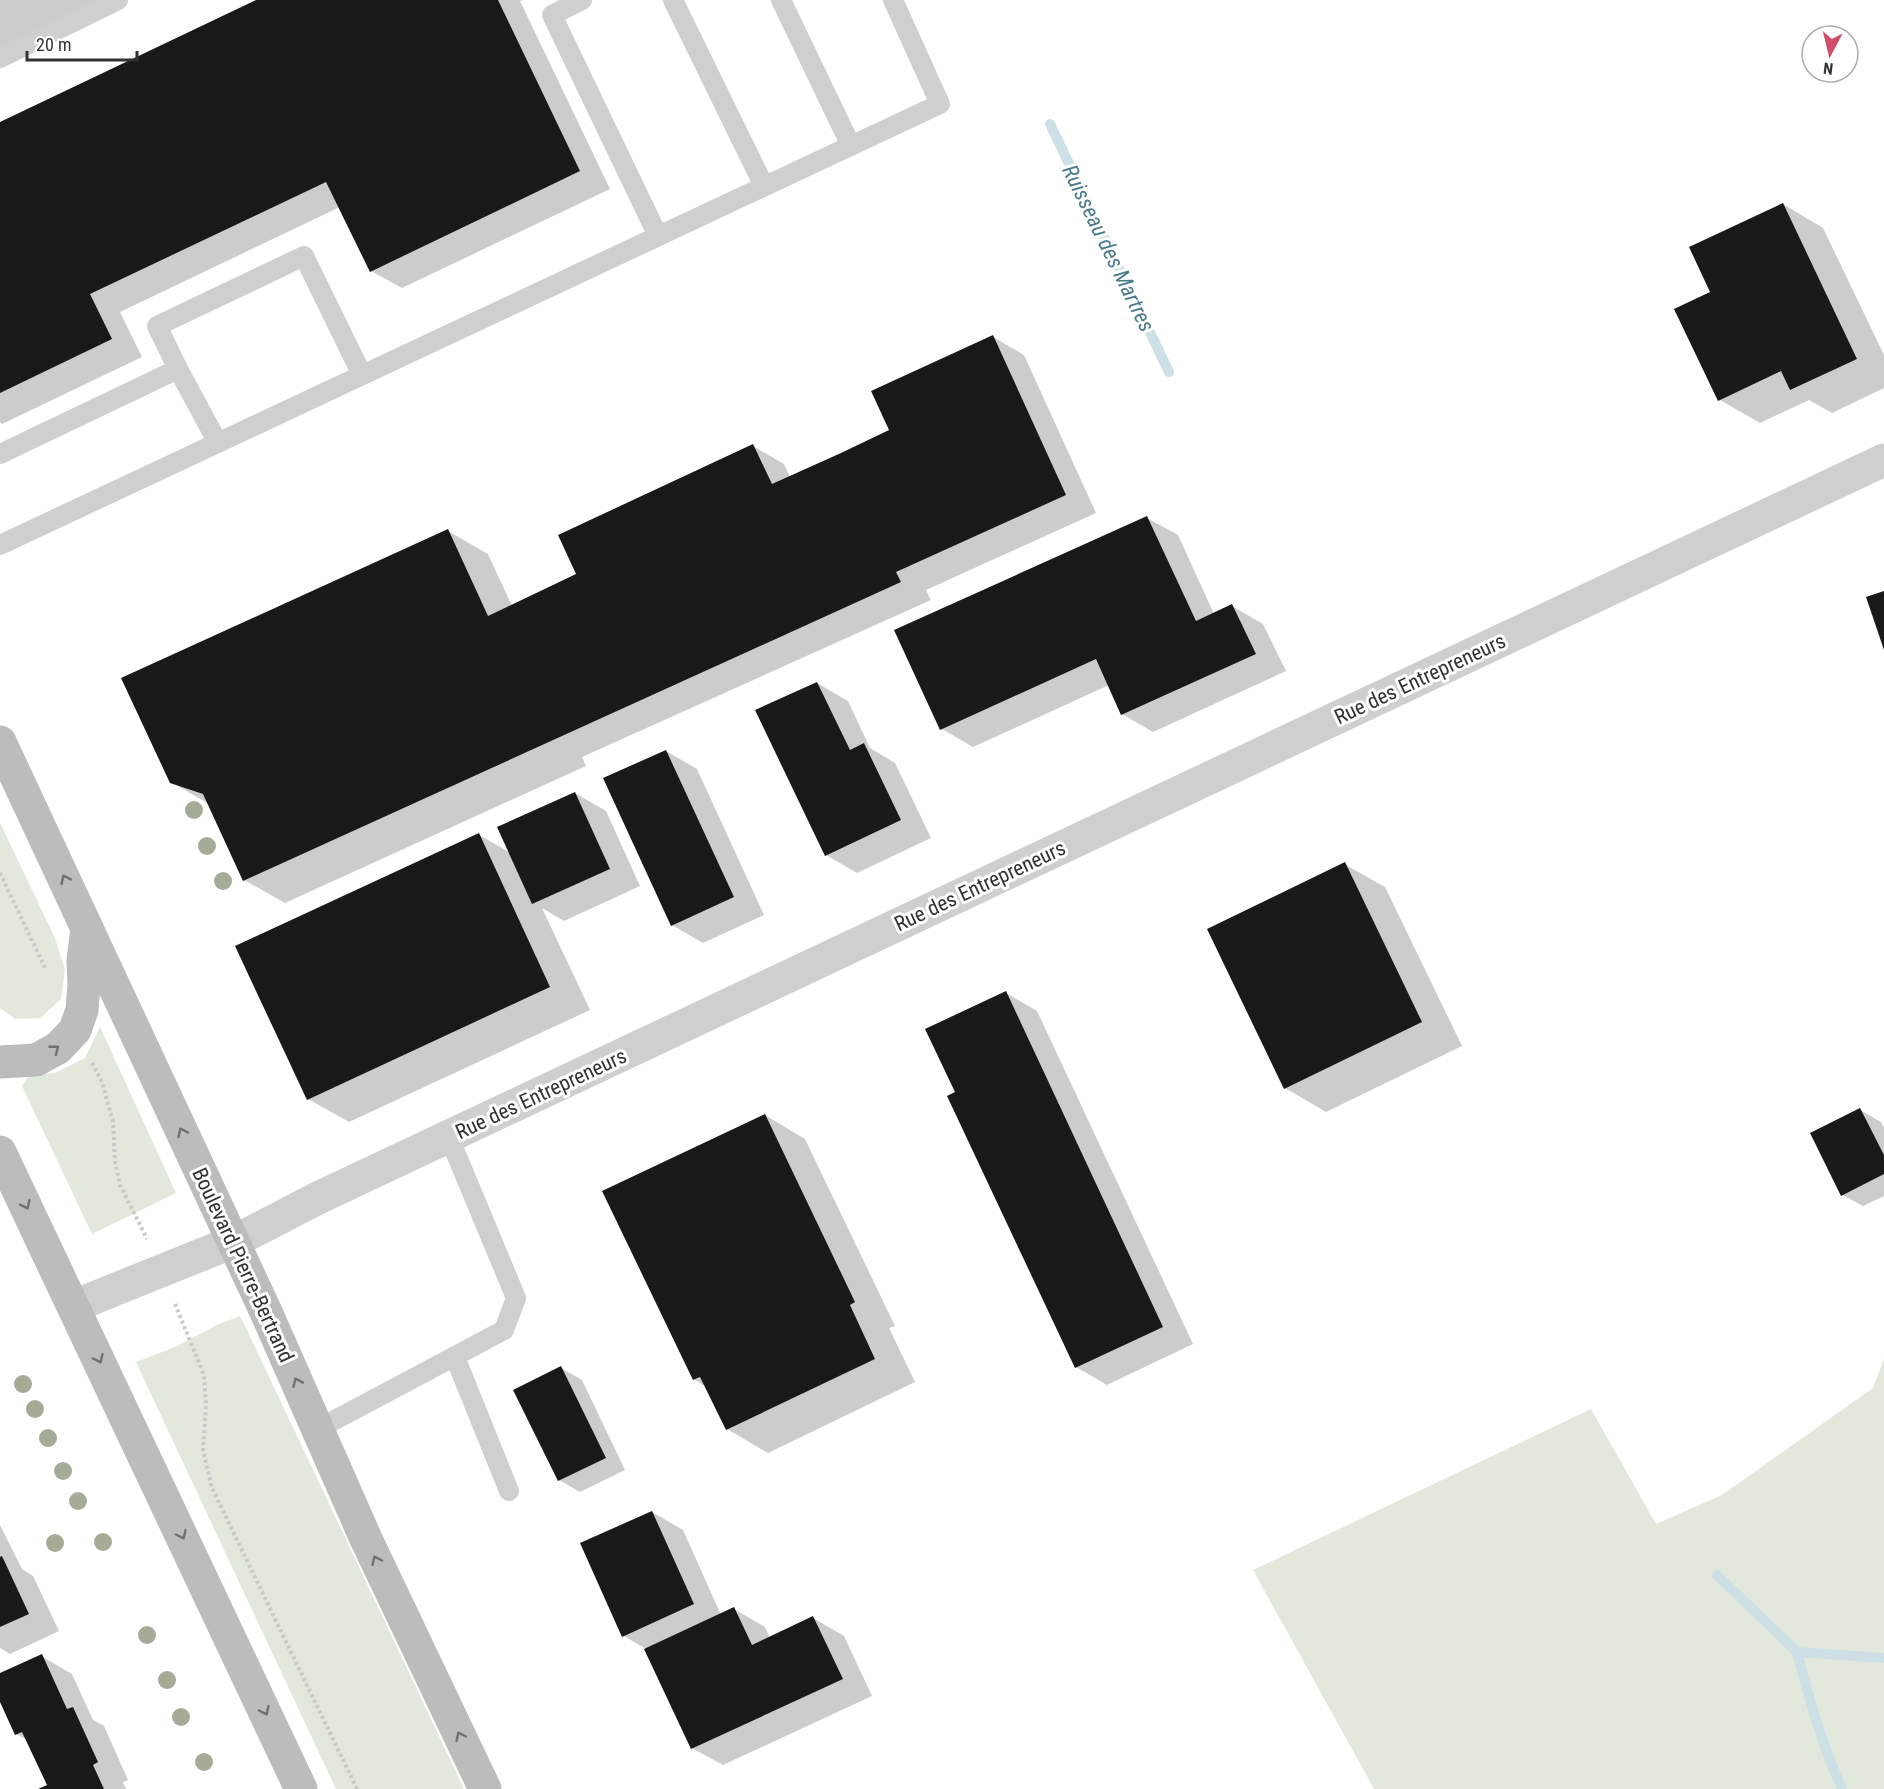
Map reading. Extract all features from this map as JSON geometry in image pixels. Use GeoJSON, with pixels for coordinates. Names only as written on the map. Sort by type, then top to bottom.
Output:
{"type":"FeatureCollection","features":[{"type":"Feature","properties":{"kind":"main road","name":"Boulevard Pierre-Bertrand"},"geometry":{"type":"LineString","coordinates":[[0,742],[233,1242],[366,1539],[485,1789]]}},
{"type":"Feature","properties":{"kind":"main road"},"geometry":{"type":"LineString","coordinates":[[0,1062],[36,1060],[58,1048],[75,1030],[82,1010],[84,985],[82,961],[87,926]]}},
{"type":"Feature","properties":{"kind":"main road"},"geometry":{"type":"LineString","coordinates":[[0,1152],[301,1789]]}},
{"type":"Feature","properties":{"kind":"street","name":"Rue des Entrepreneurs"},"geometry":{"type":"LineString","coordinates":[[74,1306],[233,1242],[318,1198],[1884,460]]}},
{"type":"Feature","properties":{"kind":"lane"},"geometry":{"type":"LineString","coordinates":[[0,58],[118,0]]}},
{"type":"Feature","properties":{"kind":"lane"},"geometry":{"type":"LineString","coordinates":[[582,0],[552,15],[658,236]]}},
{"type":"Feature","properties":{"kind":"lane"},"geometry":{"type":"LineString","coordinates":[[673,0],[764,186]]}},
{"type":"Feature","properties":{"kind":"lane"},"geometry":{"type":"LineString","coordinates":[[781,0],[851,146]]}},
{"type":"Feature","properties":{"kind":"lane"},"geometry":{"type":"LineString","coordinates":[[0,545],[940,104],[893,0]]}},
{"type":"Feature","properties":{"kind":"lane"},"geometry":{"type":"LineString","coordinates":[[218,443],[157,326],[304,256],[362,375]]}},
{"type":"Feature","properties":{"kind":"lane"},"geometry":{"type":"LineString","coordinates":[[0,454],[178,369]]}},
{"type":"Feature","properties":{"kind":"lane"},"geometry":{"type":"LineString","coordinates":[[318,1429],[504,1330],[516,1298],[449,1137]]}},
{"type":"Feature","properties":{"kind":"lane"},"geometry":{"type":"LineString","coordinates":[[455,1357],[509,1491]]}},
{"type":"Feature","properties":{"kind":"path"},"geometry":{"type":"LineString","coordinates":[[0,873],[50,978]]}},
{"type":"Feature","properties":{"kind":"path"},"geometry":{"type":"LineString","coordinates":[[91,1062],[102,1083],[113,1122],[115,1162],[120,1185],[146,1237]]}},
{"type":"Feature","properties":{"kind":"path"},"geometry":{"type":"LineString","coordinates":[[180,1314],[204,1375],[206,1405],[203,1451],[212,1488],[357,1789]]}},
{"type":"Feature","properties":{"kind":"shaded area"},"geometry":{"type":"Polygon","coordinates":[[[0,823],[55,938],[65,970],[61,999],[40,1018],[15,1019],[0,1008],[0,823]]]}},
{"type":"Feature","properties":{"kind":"shaded area"},"geometry":{"type":"Polygon","coordinates":[[[100,1027],[176,1193],[92,1234],[22,1086],[29,1075],[55,1073],[85,1058],[100,1027]]]}},
{"type":"Feature","properties":{"kind":"shaded area"},"geometry":{"type":"Polygon","coordinates":[[[240,1316],[464,1789],[336,1789],[136,1362],[175,1347],[219,1324],[240,1316]]]}},
{"type":"Feature","properties":{"kind":"shaded area"},"geometry":{"type":"Polygon","coordinates":[[[1884,1359],[1884,1789],[1374,1789],[1253,1570],[1591,1409],[1656,1524],[1722,1495],[1873,1388],[1884,1359]]]}},
{"type":"Feature","properties":{"kind":"building"},"geometry":{"type":"Polygon","coordinates":[[[256,0],[498,0],[580,171],[370,272],[326,182],[90,294],[112,339],[0,393],[0,122],[256,0]]]}},
{"type":"Feature","properties":{"kind":"building"},"geometry":{"type":"Polygon","coordinates":[[[1783,203],[1857,359],[1790,390],[1781,371],[1718,401],[1674,309],[1710,292],[1689,247],[1783,203]]]}},
{"type":"Feature","properties":{"kind":"building"},"geometry":{"type":"Polygon","coordinates":[[[993,335],[1066,495],[896,572],[901,582],[243,881],[203,794],[170,783],[121,678],[448,529],[488,616],[576,574],[558,535],[753,444],[772,484],[841,453],[889,430],[871,391],[993,335]]]}},
{"type":"Feature","properties":{"kind":"building"},"geometry":{"type":"Polygon","coordinates":[[[1147,516],[1196,621],[1232,604],[1256,654],[1121,715],[1096,659],[940,730],[894,630],[1147,516]]]}},
{"type":"Feature","properties":{"kind":"building"},"geometry":{"type":"Polygon","coordinates":[[[1884,591],[1884,650],[1866,597],[1884,591]]]}},
{"type":"Feature","properties":{"kind":"building"},"geometry":{"type":"Polygon","coordinates":[[[817,682],[850,750],[864,743],[901,820],[825,856],[755,710],[817,682]]]}},
{"type":"Feature","properties":{"kind":"building"},"geometry":{"type":"Polygon","coordinates":[[[666,750],[734,897],[671,926],[603,778],[666,750]]]}},
{"type":"Feature","properties":{"kind":"building"},"geometry":{"type":"Polygon","coordinates":[[[575,792],[610,869],[532,904],[497,827],[575,792]]]}},
{"type":"Feature","properties":{"kind":"building"},"geometry":{"type":"Polygon","coordinates":[[[479,833],[550,987],[307,1100],[235,946],[479,833]]]}},
{"type":"Feature","properties":{"kind":"building"},"geometry":{"type":"Polygon","coordinates":[[[1345,862],[1422,1022],[1284,1089],[1207,929],[1345,862]]]}},
{"type":"Feature","properties":{"kind":"building"},"geometry":{"type":"Polygon","coordinates":[[[1006,991],[1163,1327],[1075,1368],[947,1096],[955,1092],[925,1029],[1006,991]]]}},
{"type":"Feature","properties":{"kind":"building"},"geometry":{"type":"Polygon","coordinates":[[[1860,1108],[1884,1155],[1884,1174],[1841,1196],[1810,1133],[1860,1108]]]}},
{"type":"Feature","properties":{"kind":"building"},"geometry":{"type":"Polygon","coordinates":[[[765,1114],[855,1302],[850,1305],[875,1359],[726,1430],[700,1377],[693,1380],[602,1191],[765,1114]]]}},
{"type":"Feature","properties":{"kind":"building"},"geometry":{"type":"Polygon","coordinates":[[[561,1366],[606,1458],[558,1481],[513,1390],[561,1366]]]}},
{"type":"Feature","properties":{"kind":"building"},"geometry":{"type":"Polygon","coordinates":[[[652,1511],[694,1604],[622,1637],[580,1543],[652,1511]]]}},
{"type":"Feature","properties":{"kind":"building"},"geometry":{"type":"Polygon","coordinates":[[[2,1556],[29,1614],[0,1627],[0,1557],[2,1556]]]}},
{"type":"Feature","properties":{"kind":"building"},"geometry":{"type":"Polygon","coordinates":[[[734,1607],[752,1645],[813,1616],[843,1679],[691,1749],[644,1649],[734,1607]]]}},
{"type":"Feature","properties":{"kind":"building"},"geometry":{"type":"Polygon","coordinates":[[[42,1654],[67,1709],[73,1707],[98,1762],[93,1765],[104,1789],[38,1789],[47,1785],[22,1732],[15,1735],[0,1702],[0,1673],[42,1654]]]}},
{"type":"Feature","properties":{"kind":"waterway","name":"Ruisseau des Martres"},"geometry":{"type":"LineString","coordinates":[[1050,124],[1169,372]]}},
{"type":"Feature","properties":{"kind":"waterway","name":"Ruisseau des Martres"},"geometry":{"type":"LineString","coordinates":[[1717,1575],[1797,1652],[1884,1658]]}},
{"type":"Feature","properties":{"kind":"waterway"},"geometry":{"type":"LineString","coordinates":[[1797,1652],[1816,1722],[1842,1789]]}}]}
